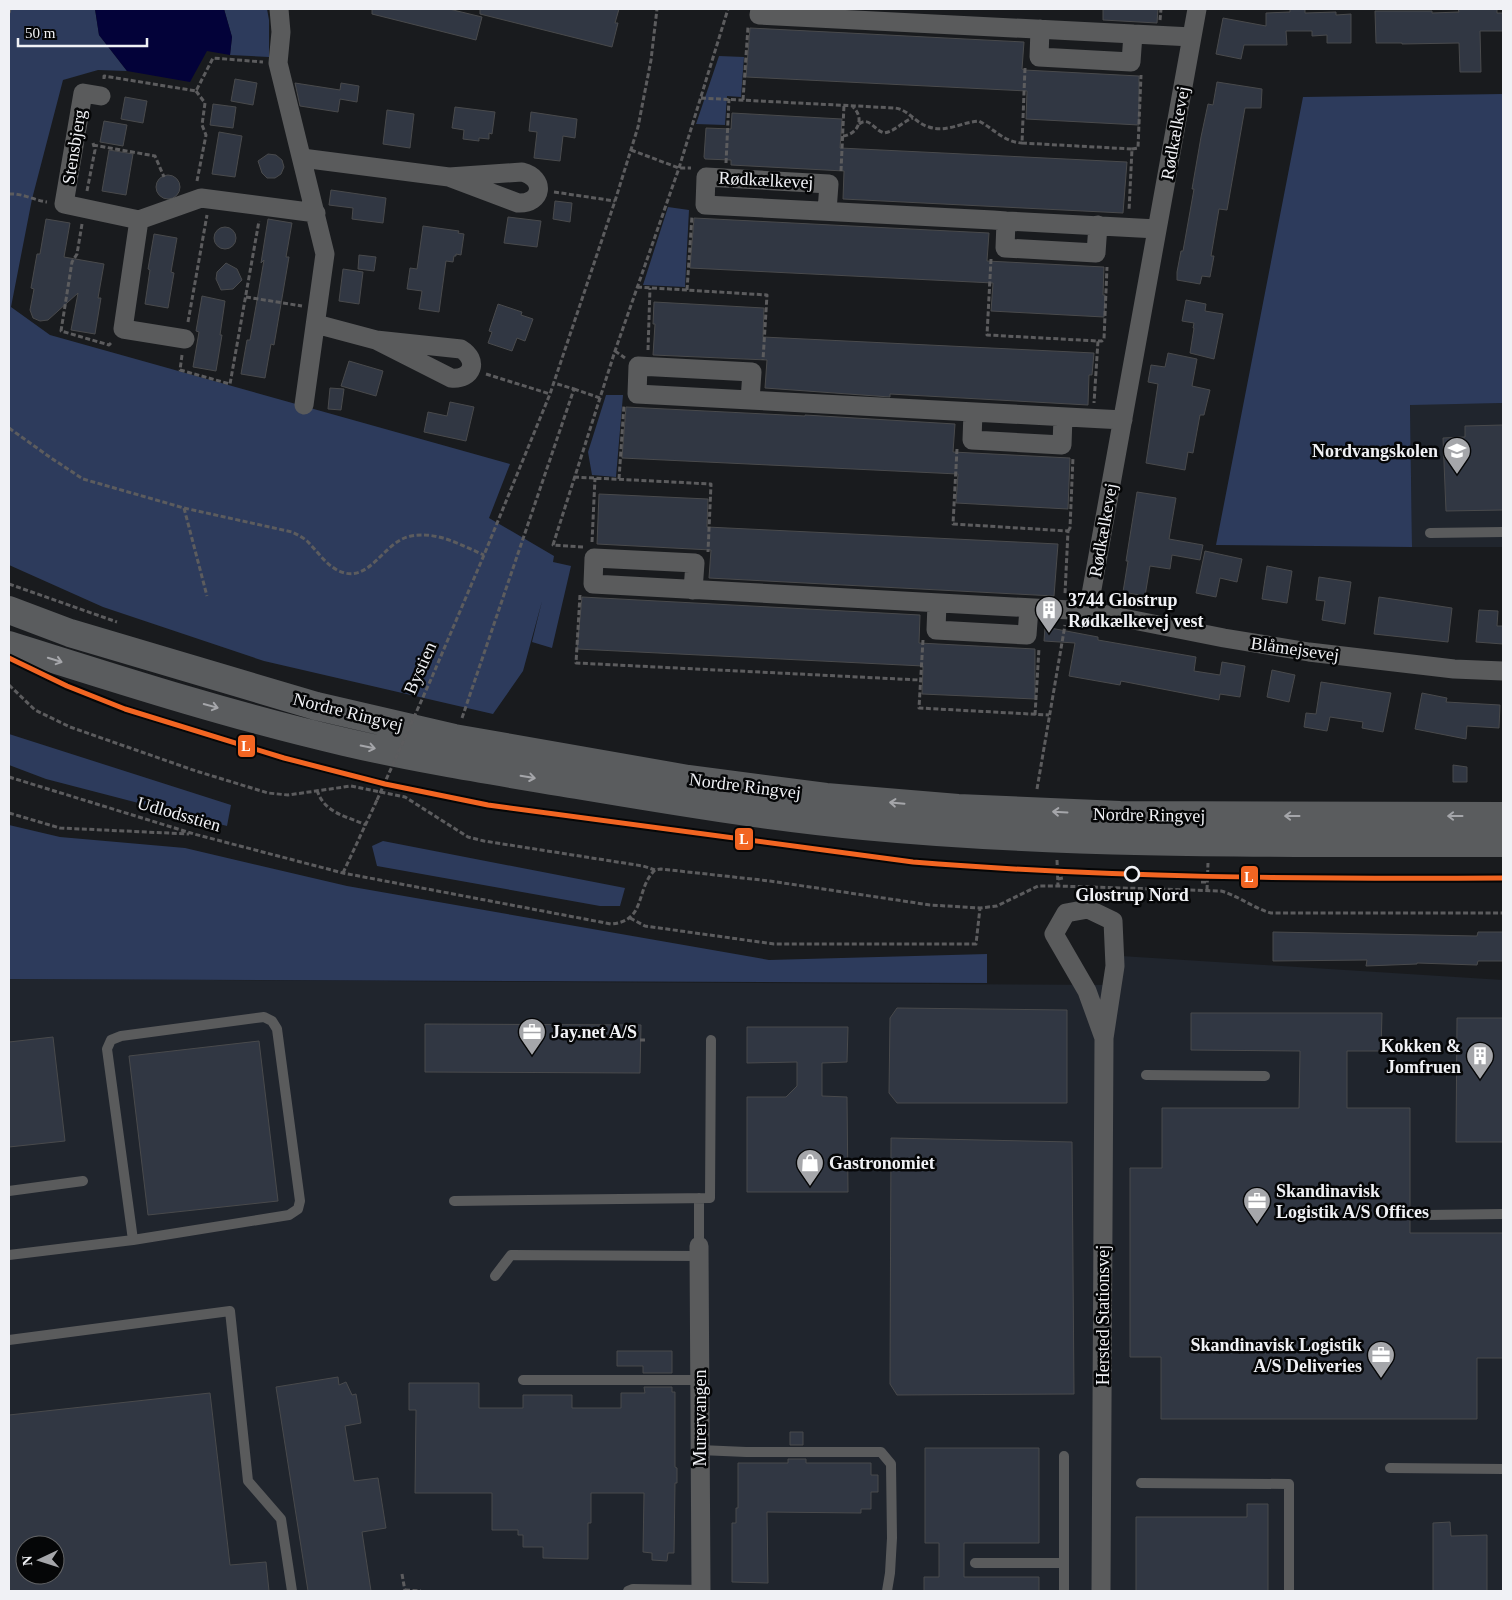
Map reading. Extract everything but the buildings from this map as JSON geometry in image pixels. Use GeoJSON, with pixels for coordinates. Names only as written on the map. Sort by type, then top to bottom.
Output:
{"type":"FeatureCollection","features":[{"type":"Feature","properties":{"kind":"main road","name":"Nordre Ringvej"},"geometry":{"type":"LineString","coordinates":[[9,610],[70,633],[316,706],[454,738],[688,779],[826,797],[958,808],[1120,815],[1503,816]]}},
{"type":"Feature","properties":{"kind":"main road","name":"Nordre Ringvej"},"geometry":{"type":"LineString","coordinates":[[9,645],[162,693],[345,742],[455,765],[678,802],[862,826],[1103,841],[1503,844]]}},
{"type":"Feature","properties":{"kind":"street"},"geometry":{"type":"LineString","coordinates":[[279,9],[281,32],[278,63],[325,254],[304,405]]}},
{"type":"Feature","properties":{"kind":"street","name":"Rødkælkevej"},"geometry":{"type":"LineString","coordinates":[[1088,611],[1197,9]]}},
{"type":"Feature","properties":{"kind":"street"},"geometry":{"type":"LineString","coordinates":[[754,13],[883,15],[1040,29],[1192,37]]}},
{"type":"Feature","properties":{"kind":"street"},"geometry":{"type":"LineString","coordinates":[[1040,29],[1039,57],[1085,60],[1131,62],[1133,34]]}},
{"type":"Feature","properties":{"kind":"street","name":"Stensbjerg"},"geometry":{"type":"LineString","coordinates":[[101,96],[83,93],[64,204],[139,220]]}},
{"type":"Feature","properties":{"kind":"street"},"geometry":{"type":"LineString","coordinates":[[302,158],[449,177],[522,172],[531,174],[537,181],[539,190],[535,199],[527,203],[518,203],[449,177]]}},
{"type":"Feature","properties":{"kind":"street","name":"Rødkælkevej"},"geometry":{"type":"LineString","coordinates":[[828,211],[829,184],[706,177],[705,204],[828,211],[1006,221],[1128,227],[1157,229]]}},
{"type":"Feature","properties":{"kind":"street"},"geometry":{"type":"LineString","coordinates":[[185,339],[122,329],[139,220],[205,198],[316,213]]}},
{"type":"Feature","properties":{"kind":"street"},"geometry":{"type":"LineString","coordinates":[[1006,221],[1005,248],[1096,253],[1098,226]]}},
{"type":"Feature","properties":{"kind":"street"},"geometry":{"type":"LineString","coordinates":[[317,316],[376,340],[451,378],[459,379],[466,376],[471,369],[472,361],[468,353],[461,349],[376,340]]}},
{"type":"Feature","properties":{"kind":"street"},"geometry":{"type":"LineString","coordinates":[[750,400],[752,372],[638,366],[636,394],[1123,420]]}},
{"type":"Feature","properties":{"kind":"street"},"geometry":{"type":"LineString","coordinates":[[966,412],[972,440],[1062,445],[1063,417]]}},
{"type":"Feature","properties":{"kind":"street"},"geometry":{"type":"LineString","coordinates":[[700,590],[695,563],[587,554],[592,584],[931,603],[1088,611]]}},
{"type":"Feature","properties":{"kind":"street"},"geometry":{"type":"LineString","coordinates":[[931,603],[936,630],[981,633],[1027,635],[1028,608]]}},
{"type":"Feature","properties":{"kind":"street","name":"Blåmejsevej"},"geometry":{"type":"LineString","coordinates":[[1088,611],[1224,638],[1309,652],[1454,670],[1503,671]]}},
{"type":"Feature","properties":{"kind":"street","name":"Hersted Stationsvej"},"geometry":{"type":"LineString","coordinates":[[1102,1591],[1104,1038],[1115,966],[1114,921],[1088,909],[1066,913],[1054,934],[1087,991],[1104,1038]]}},
{"type":"Feature","properties":{"kind":"street","name":"Murervangen"},"geometry":{"type":"LineString","coordinates":[[699,1251],[701,1591]]}},
{"type":"Feature","properties":{"kind":"lane"},"geometry":{"type":"LineString","coordinates":[[1430,533],[1503,532]]}},
{"type":"Feature","properties":{"kind":"lane"},"geometry":{"type":"LineString","coordinates":[[9,1254],[133,1240],[289,1216],[298,1209],[300,1201],[277,1029],[272,1021],[264,1017],[121,1036],[111,1040],[107,1049],[133,1240]]}},
{"type":"Feature","properties":{"kind":"lane"},"geometry":{"type":"LineString","coordinates":[[454,1201],[710,1198],[711,1040]]}},
{"type":"Feature","properties":{"kind":"lane"},"geometry":{"type":"LineString","coordinates":[[1146,1075],[1265,1076]]}},
{"type":"Feature","properties":{"kind":"lane"},"geometry":{"type":"LineString","coordinates":[[9,1191],[83,1181]]}},
{"type":"Feature","properties":{"kind":"lane"},"geometry":{"type":"LineString","coordinates":[[495,1276],[511,1255],[699,1251],[699,1198]]}},
{"type":"Feature","properties":{"kind":"lane"},"geometry":{"type":"LineString","coordinates":[[1428,1215],[1503,1214]]}},
{"type":"Feature","properties":{"kind":"lane"},"geometry":{"type":"LineString","coordinates":[[9,1340],[230,1310],[248,1481],[281,1519],[292,1591]]}},
{"type":"Feature","properties":{"kind":"lane"},"geometry":{"type":"LineString","coordinates":[[523,1380],[700,1380]]}},
{"type":"Feature","properties":{"kind":"lane"},"geometry":{"type":"LineString","coordinates":[[700,1450],[881,1452],[891,1464],[892,1538],[887,1591]]}},
{"type":"Feature","properties":{"kind":"lane"},"geometry":{"type":"LineString","coordinates":[[1064,1456],[1064,1591]]}},
{"type":"Feature","properties":{"kind":"lane"},"geometry":{"type":"LineString","coordinates":[[1390,1468],[1503,1469]]}},
{"type":"Feature","properties":{"kind":"lane"},"geometry":{"type":"LineString","coordinates":[[1141,1483],[1289,1484],[1289,1591]]}},
{"type":"Feature","properties":{"kind":"lane"},"geometry":{"type":"LineString","coordinates":[[975,1563],[1064,1562]]}},
{"type":"Feature","properties":{"kind":"lane"},"geometry":{"type":"LineString","coordinates":[[628,1591],[633,1589],[701,1591]]}},
{"type":"Feature","properties":{"kind":"path","name":"Bystien"},"geometry":{"type":"LineString","coordinates":[[343,873],[432,677],[554,383],[638,127],[651,60],[656,9]]}},
{"type":"Feature","properties":{"kind":"path"},"geometry":{"type":"LineString","coordinates":[[594,478],[587,554],[552,545],[637,287],[679,168],[728,9]]}},
{"type":"Feature","properties":{"kind":"path"},"geometry":{"type":"LineString","coordinates":[[744,100],[754,13]]}},
{"type":"Feature","properties":{"kind":"path"},"geometry":{"type":"LineString","coordinates":[[196,91],[213,58],[278,63]]}},
{"type":"Feature","properties":{"kind":"path"},"geometry":{"type":"LineString","coordinates":[[1022,143],[1025,67]]}},
{"type":"Feature","properties":{"kind":"path"},"geometry":{"type":"LineString","coordinates":[[701,98],[899,109],[910,114],[925,125],[937,128],[954,127],[979,121],[1011,142],[1132,149],[1138,148],[1142,72]]}},
{"type":"Feature","properties":{"kind":"path"},"geometry":{"type":"LineString","coordinates":[[101,96],[104,76],[196,91],[205,103],[202,125],[206,135],[196,185],[205,198],[180,370],[230,384],[262,206]]}},
{"type":"Feature","properties":{"kind":"path"},"geometry":{"type":"LineString","coordinates":[[725,178],[729,99]]}},
{"type":"Feature","properties":{"kind":"path"},"geometry":{"type":"LineString","coordinates":[[841,174],[844,105]]}},
{"type":"Feature","properties":{"kind":"path"},"geometry":{"type":"LineString","coordinates":[[850,106],[858,114],[859,124]]}},
{"type":"Feature","properties":{"kind":"path"},"geometry":{"type":"LineString","coordinates":[[843,136],[853,133],[862,121],[868,122],[884,133],[895,130],[908,120],[914,118]]}},
{"type":"Feature","properties":{"kind":"path"},"geometry":{"type":"LineString","coordinates":[[122,329],[109,345],[61,331],[72,262],[77,254],[95,150],[92,143],[155,156],[164,177]]}},
{"type":"Feature","properties":{"kind":"path"},"geometry":{"type":"LineString","coordinates":[[1128,227],[1132,149]]}},
{"type":"Feature","properties":{"kind":"path"},"geometry":{"type":"LineString","coordinates":[[631,150],[679,168]]}},
{"type":"Feature","properties":{"kind":"path"},"geometry":{"type":"LineString","coordinates":[[539,190],[615,201]]}},
{"type":"Feature","properties":{"kind":"path"},"geometry":{"type":"LineString","coordinates":[[9,194],[21,194],[32,200]]}},
{"type":"Feature","properties":{"kind":"path"},"geometry":{"type":"LineString","coordinates":[[688,290],[692,215]]}},
{"type":"Feature","properties":{"kind":"path"},"geometry":{"type":"LineString","coordinates":[[991,258],[987,334],[1098,341],[1104,339],[1107,264]]}},
{"type":"Feature","properties":{"kind":"path"},"geometry":{"type":"LineString","coordinates":[[637,287],[767,295],[763,362]]}},
{"type":"Feature","properties":{"kind":"path"},"geometry":{"type":"LineString","coordinates":[[647,367],[650,288]]}},
{"type":"Feature","properties":{"kind":"path"},"geometry":{"type":"LineString","coordinates":[[246,296],[317,316]]}},
{"type":"Feature","properties":{"kind":"path"},"geometry":{"type":"LineString","coordinates":[[1094,418],[1098,341]]}},
{"type":"Feature","properties":{"kind":"path"},"geometry":{"type":"LineString","coordinates":[[471,369],[550,394]]}},
{"type":"Feature","properties":{"kind":"path"},"geometry":{"type":"LineString","coordinates":[[554,383],[600,398]]}},
{"type":"Feature","properties":{"kind":"path"},"geometry":{"type":"LineString","coordinates":[[461,721],[574,389]]}},
{"type":"Feature","properties":{"kind":"path"},"geometry":{"type":"LineString","coordinates":[[619,479],[625,396]]}},
{"type":"Feature","properties":{"kind":"path"},"geometry":{"type":"LineString","coordinates":[[966,412],[953,524],[1068,531]]}},
{"type":"Feature","properties":{"kind":"path"},"geometry":{"type":"LineString","coordinates":[[9,428],[84,479],[184,508],[292,532],[307,541],[329,565],[340,572],[351,574],[364,571],[392,545],[409,536],[429,535],[448,539],[484,555]]}},
{"type":"Feature","properties":{"kind":"path"},"geometry":{"type":"LineString","coordinates":[[1037,794],[1066,610],[1068,531],[1070,528],[1074,454]]}},
{"type":"Feature","properties":{"kind":"path"},"geometry":{"type":"LineString","coordinates":[[574,476],[711,484],[700,590]]}},
{"type":"Feature","properties":{"kind":"path"},"geometry":{"type":"LineString","coordinates":[[184,508],[207,596]]}},
{"type":"Feature","properties":{"kind":"path"},"geometry":{"type":"LineString","coordinates":[[580,586],[576,663],[920,680]]}},
{"type":"Feature","properties":{"kind":"path"},"geometry":{"type":"LineString","coordinates":[[931,603],[920,680],[919,708],[1049,715]]}},
{"type":"Feature","properties":{"kind":"path"},"geometry":{"type":"LineString","coordinates":[[1035,714],[1039,647]]}},
{"type":"Feature","properties":{"kind":"path"},"geometry":{"type":"LineString","coordinates":[[9,685],[35,710],[70,727],[196,771],[268,793],[288,795],[351,786],[405,797],[468,837],[643,866],[655,870],[661,869],[770,881],[930,905],[980,908],[997,906],[1038,886],[1221,891],[1232,894],[1259,910],[1271,913],[1503,913]]}},
{"type":"Feature","properties":{"kind":"path","name":"Udlodsstien"},"geometry":{"type":"LineString","coordinates":[[9,777],[194,834],[343,873],[611,924],[620,923],[630,918]]}},
{"type":"Feature","properties":{"kind":"path"},"geometry":{"type":"LineString","coordinates":[[317,790],[320,800],[326,808],[366,825]]}},
{"type":"Feature","properties":{"kind":"path"},"geometry":{"type":"LineString","coordinates":[[9,813],[60,828],[194,834]]}},
{"type":"Feature","properties":{"kind":"path"},"geometry":{"type":"LineString","coordinates":[[1207,890],[1208,858]]}},
{"type":"Feature","properties":{"kind":"path"},"geometry":{"type":"LineString","coordinates":[[655,870],[647,879],[640,902],[630,918],[644,926],[774,944],[976,944],[980,908]]}},
{"type":"Feature","properties":{"kind":"path"},"geometry":{"type":"LineString","coordinates":[[1058,879],[1063,878]]}},
{"type":"Feature","properties":{"kind":"path"},"geometry":{"type":"LineString","coordinates":[[1201,882],[1208,882]]}},
{"type":"Feature","properties":{"kind":"path"},"geometry":{"type":"LineString","coordinates":[[640,1040],[647,1040]]}},
{"type":"Feature","properties":{"kind":"path"},"geometry":{"type":"LineString","coordinates":[[402,1574],[405,1591],[420,1591]]}},
{"type":"Feature","properties":{"kind":"shaded area"},"geometry":{"type":"Polygon","coordinates":[[[9,9],[95,9],[99,35],[127,71],[98,70],[63,80],[32,199],[11,307],[50,335],[510,464],[489,518],[554,556],[553,562],[571,566],[552,648],[532,642],[542,601],[523,671],[493,714],[264,661],[103,607],[9,565],[9,9]]]}},
{"type":"Feature","properties":{"kind":"shaded area"},"geometry":{"type":"Polygon","coordinates":[[[95,9],[224,9],[232,37],[230,55],[207,51],[190,82],[127,71],[99,35],[95,9]]]}},
{"type":"Feature","properties":{"kind":"shaded area"},"geometry":{"type":"Polygon","coordinates":[[[224,9],[267,9],[269,20],[269,57],[230,55],[232,37],[224,9]]]}},
{"type":"Feature","properties":{"kind":"shaded area"},"geometry":{"type":"Polygon","coordinates":[[[719,56],[744,57],[741,97],[727,96],[725,125],[696,124],[719,56]]]}},
{"type":"Feature","properties":{"kind":"shaded area"},"geometry":{"type":"Polygon","coordinates":[[[1503,94],[1503,403],[1410,405],[1412,547],[1216,545],[1303,97],[1503,94]]]}},
{"type":"Feature","properties":{"kind":"shaded area"},"geometry":{"type":"Polygon","coordinates":[[[668,207],[689,210],[685,287],[643,285],[668,207]]]}},
{"type":"Feature","properties":{"kind":"shaded area"},"geometry":{"type":"Polygon","coordinates":[[[606,395],[623,395],[616,477],[592,475],[588,452],[606,395]]]}},
{"type":"Feature","properties":{"kind":"shaded area","name":"Nordvangskolen"},"geometry":{"type":"Polygon","coordinates":[[[1503,403],[1503,547],[1412,547],[1410,404],[1503,403]]]}},
{"type":"Feature","properties":{"kind":"shaded area"},"geometry":{"type":"Polygon","coordinates":[[[9,734],[231,805],[227,826],[46,779],[9,765],[9,734]]]}},
{"type":"Feature","properties":{"kind":"shaded area"},"geometry":{"type":"Polygon","coordinates":[[[9,825],[60,837],[185,848],[347,886],[769,960],[987,954],[987,983],[9,979],[9,825]]]}},
{"type":"Feature","properties":{"kind":"shaded area"},"geometry":{"type":"Polygon","coordinates":[[[383,841],[625,888],[620,906],[600,906],[377,866],[372,846],[383,841]]]}},
{"type":"Feature","properties":{"kind":"shaded area"},"geometry":{"type":"Polygon","coordinates":[[[1121,956],[1503,980],[1503,1591],[9,1591],[9,979],[1121,985],[1121,956]]]}},
{"type":"Feature","properties":{"kind":"transit line","name":"L"},"geometry":{"type":"LineString","coordinates":[[9,658],[67,686],[125,709],[284,758],[385,784],[488,805],[913,862],[1134,874],[1356,878],[1503,878]]}},
{"type":"Feature","properties":{"kind":"place","name":"Nordvangskolen"},"geometry":{"type":"Point","coordinates":[1457,475]}},
{"type":"Feature","properties":{"kind":"place","name":"3744 Glostrup Rødkælkevej vest"},"geometry":{"type":"Point","coordinates":[1049,634]}},
{"type":"Feature","properties":{"kind":"place","name":"Glostrup Nord"},"geometry":{"type":"Point","coordinates":[1132,874]}},
{"type":"Feature","properties":{"kind":"place","name":"Jay.net A/S"},"geometry":{"type":"Point","coordinates":[532,1056]}},
{"type":"Feature","properties":{"kind":"place","name":"Kokken & Jomfruen"},"geometry":{"type":"Point","coordinates":[1480,1080]}},
{"type":"Feature","properties":{"kind":"place","name":"Gastronomiet"},"geometry":{"type":"Point","coordinates":[810,1187]}},
{"type":"Feature","properties":{"kind":"place","name":"Skandinavisk Logistik A/S Offices"},"geometry":{"type":"Point","coordinates":[1257,1225]}},
{"type":"Feature","properties":{"kind":"place","name":"Skandinavisk Logistik A/S Deliveries"},"geometry":{"type":"Point","coordinates":[1381,1379]}}]}
